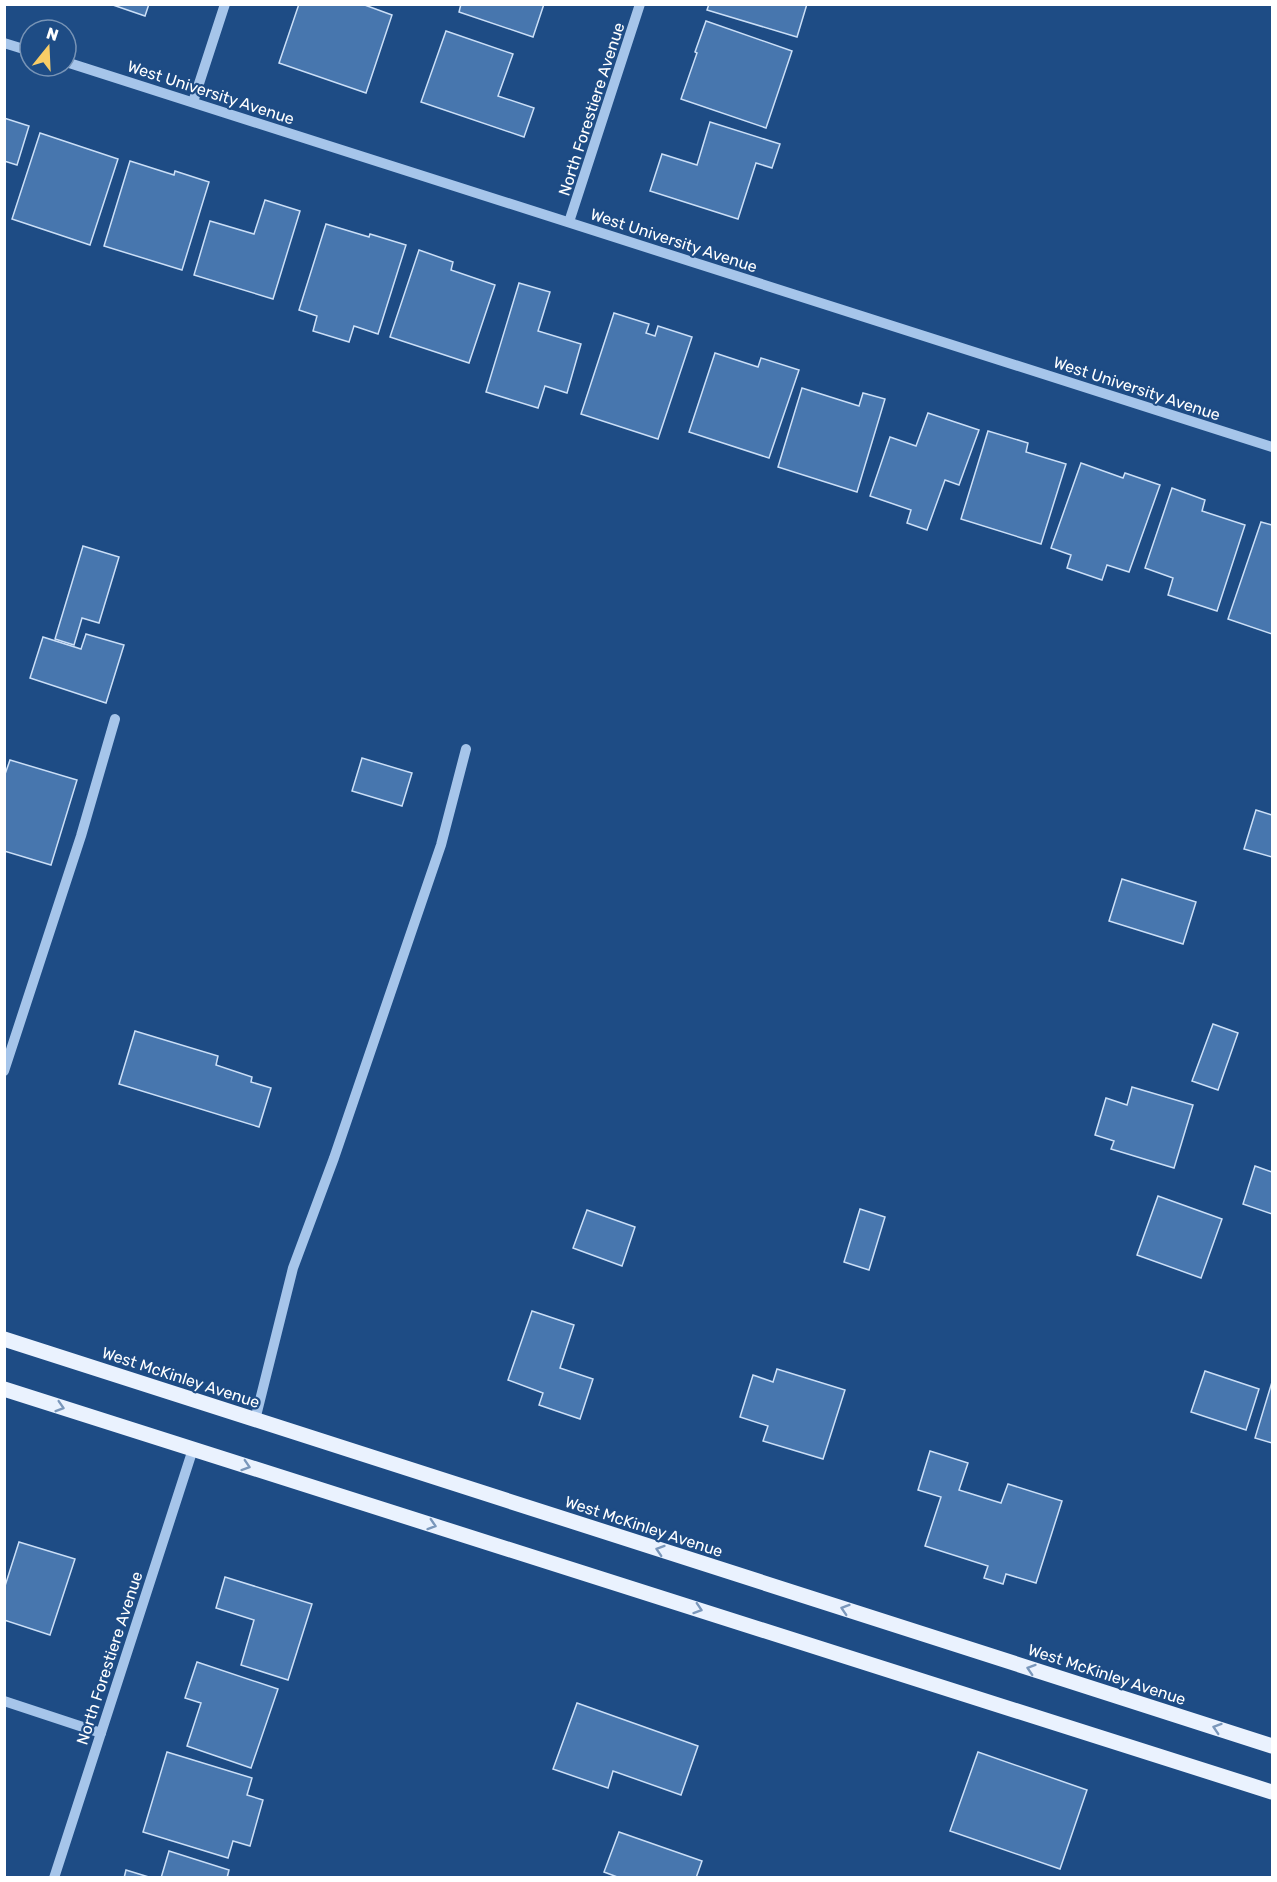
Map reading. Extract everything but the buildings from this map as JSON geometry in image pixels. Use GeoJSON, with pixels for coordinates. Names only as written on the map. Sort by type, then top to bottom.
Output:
{"type":"FeatureCollection","features":[{"type":"Feature","properties":{"kind":"main road","name":"West McKinley Avenue"},"geometry":{"type":"LineString","coordinates":[[4,1339],[1272,1746]]}},
{"type":"Feature","properties":{"kind":"main road"},"geometry":{"type":"LineString","coordinates":[[4,1389],[1272,1792]]}},
{"type":"Feature","properties":{"kind":"street"},"geometry":{"type":"LineString","coordinates":[[193,102],[225,4]]}},
{"type":"Feature","properties":{"kind":"street","name":"North Forestiere Avenue"},"geometry":{"type":"LineString","coordinates":[[569,222],[640,4]]}},
{"type":"Feature","properties":{"kind":"street","name":"West University Avenue"},"geometry":{"type":"LineString","coordinates":[[78,66],[1272,447]]}},
{"type":"Feature","properties":{"kind":"street"},"geometry":{"type":"LineString","coordinates":[[4,1071],[81,836],[115,719]]}},
{"type":"Feature","properties":{"kind":"street"},"geometry":{"type":"LineString","coordinates":[[255,1420],[293,1268],[334,1158],[438,856],[466,749]]}},
{"type":"Feature","properties":{"kind":"street","name":"North Forestiere Avenue"},"geometry":{"type":"LineString","coordinates":[[54,1878],[193,1449]]}},
{"type":"Feature","properties":{"kind":"street"},"geometry":{"type":"LineString","coordinates":[[4,1701],[101,1733]]}}]}
